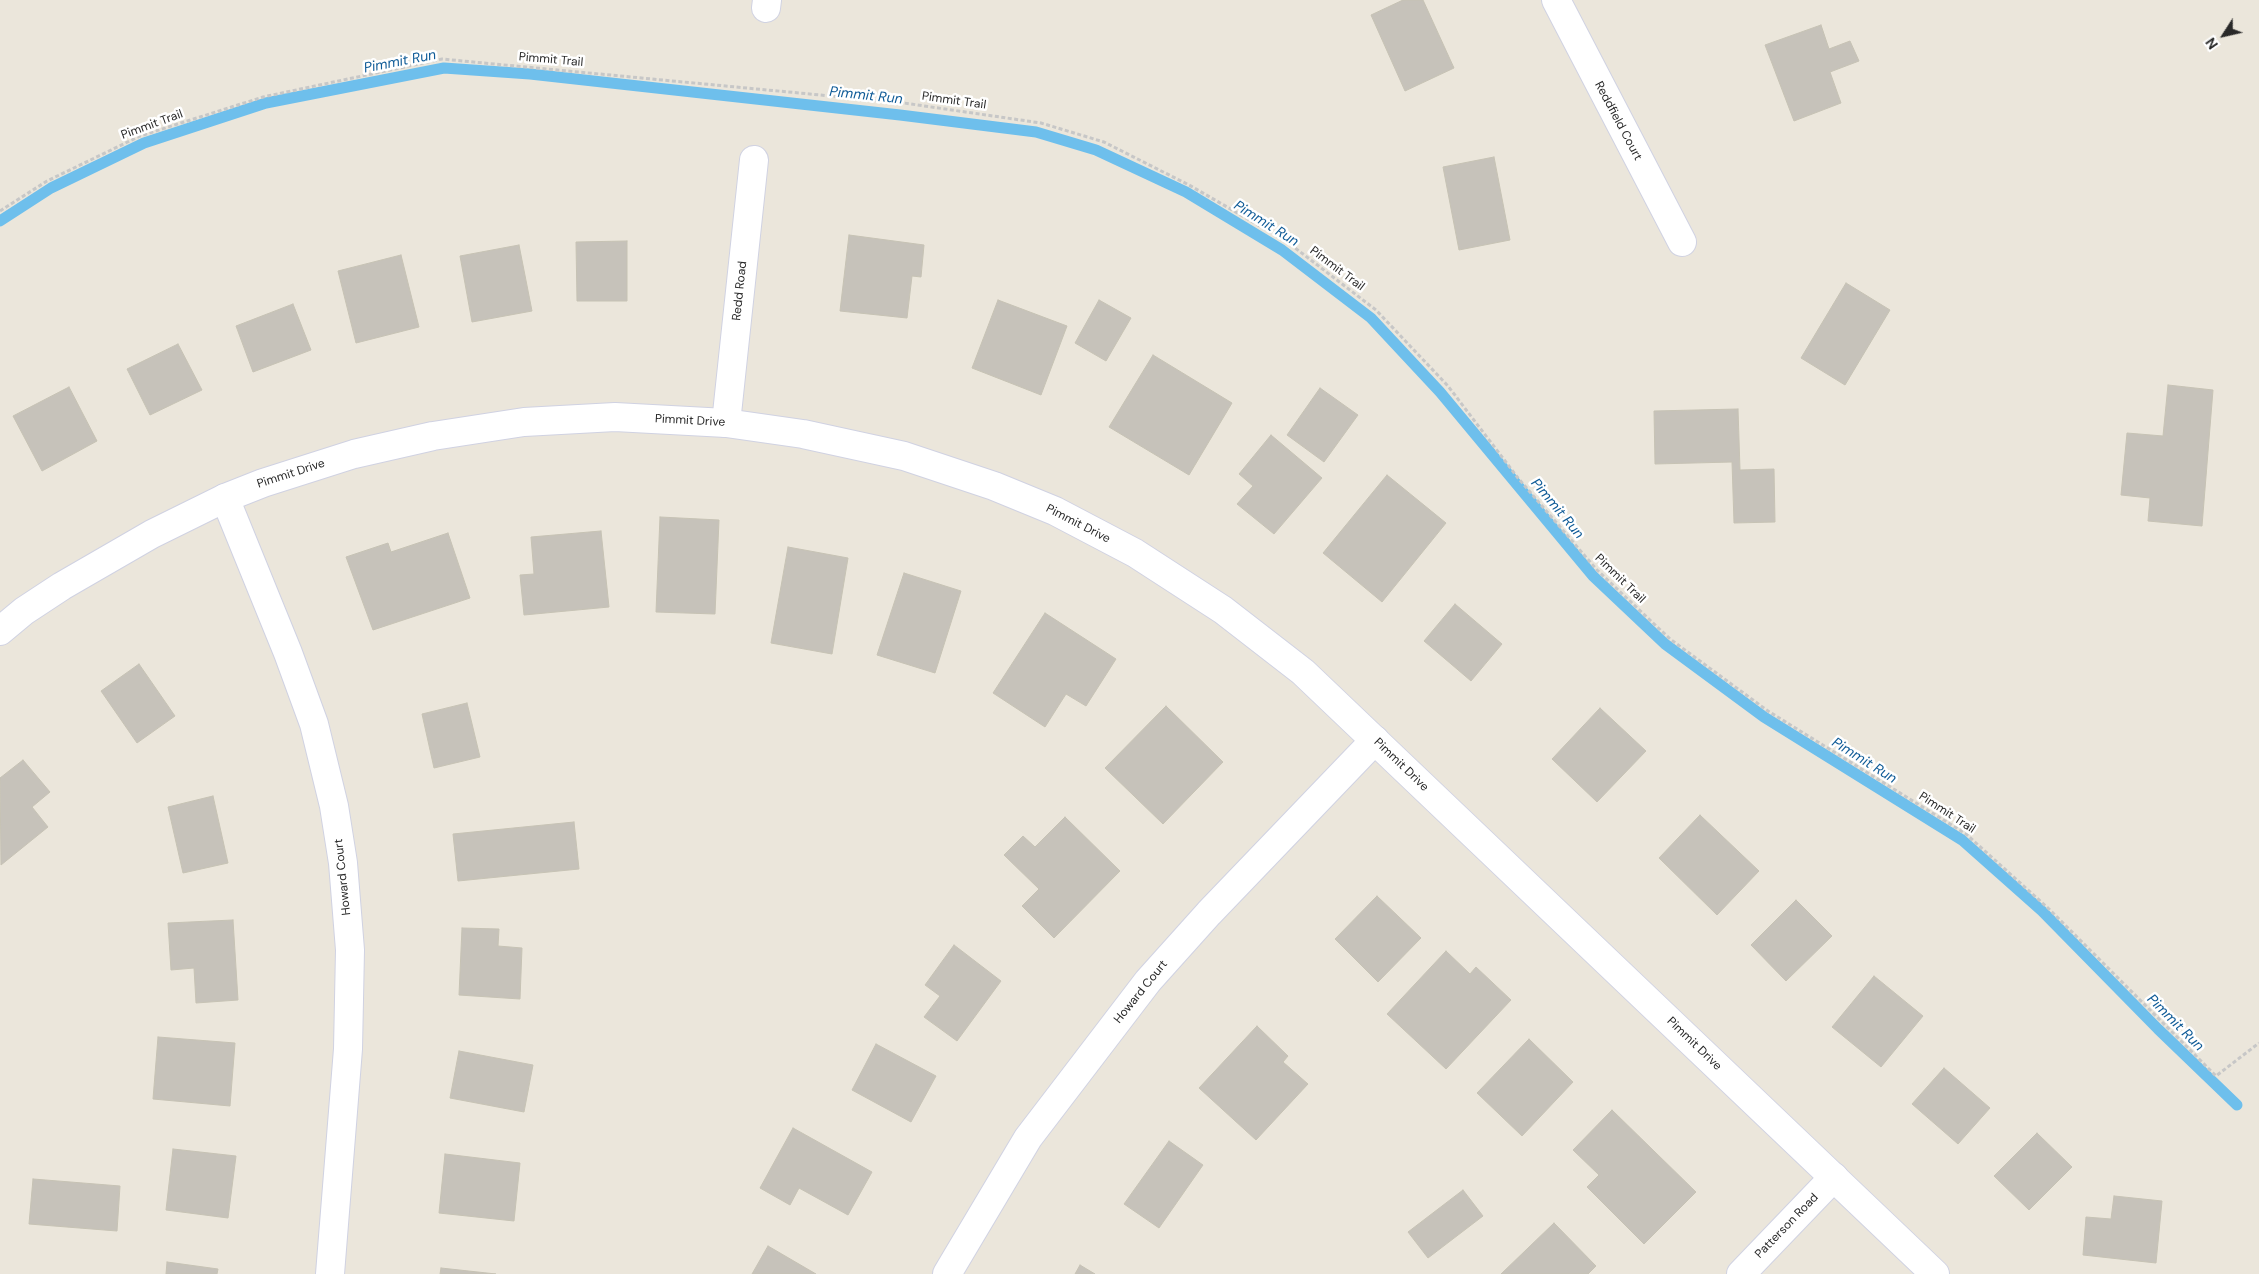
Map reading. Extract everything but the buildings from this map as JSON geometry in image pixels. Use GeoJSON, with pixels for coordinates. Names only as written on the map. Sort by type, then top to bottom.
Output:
{"type":"FeatureCollection","features":[{"type":"Feature","properties":{"kind":"street","name":"Reddfield Court"},"geometry":{"type":"LineString","coordinates":[[1556,0],[1682,242]]}},
{"type":"Feature","properties":{"kind":"street","name":"Redd Road"},"geometry":{"type":"LineString","coordinates":[[726,423],[754,160]]}},
{"type":"Feature","properties":{"kind":"street","name":"Pimmit Drive"},"geometry":{"type":"LineString","coordinates":[[0,631],[24,611],[62,586],[152,534],[225,498],[263,483],[354,454],[433,436],[524,422],[615,417],[726,423],[803,434],[904,456],[994,486],[1055,511],[1135,553],[1223,610],[1302,672],[1936,1274]]}},
{"type":"Feature","properties":{"kind":"street","name":"Howard Court"},"geometry":{"type":"LineString","coordinates":[[225,498],[288,653],[314,724],[334,806],[343,863],[350,950],[348,1049],[330,1274]]}},
{"type":"Feature","properties":{"kind":"street","name":"Howard Court"},"geometry":{"type":"LineString","coordinates":[[946,1274],[1028,1138],[1148,981],[1209,914],[1375,740]]}},
{"type":"Feature","properties":{"kind":"street","name":"Patterson Road"},"geometry":{"type":"LineString","coordinates":[[1741,1274],[1834,1177]]}},
{"type":"Feature","properties":{"kind":"path","name":"Pimmit Trail"},"geometry":{"type":"LineString","coordinates":[[0,211],[47,180],[140,136],[263,97],[442,59],[904,103],[1041,123],[1104,142],[1190,185],[1286,241],[1376,310],[1448,386],[1518,478],[1597,570],[1670,639],[1768,711],[1966,834],[2048,909],[2216,1076],[2259,1043]]}},
{"type":"Feature","properties":{"kind":"waterway","name":"Pimmit Run"},"geometry":{"type":"LineString","coordinates":[[0,221],[51,188],[144,143],[266,103],[444,68],[530,74],[1036,132],[1096,150],[1186,192],[1282,250],[1371,318],[1440,392],[1593,576],[1665,644],[1764,717],[1962,840],[2042,911],[2158,1029],[2237,1105]]}}]}
